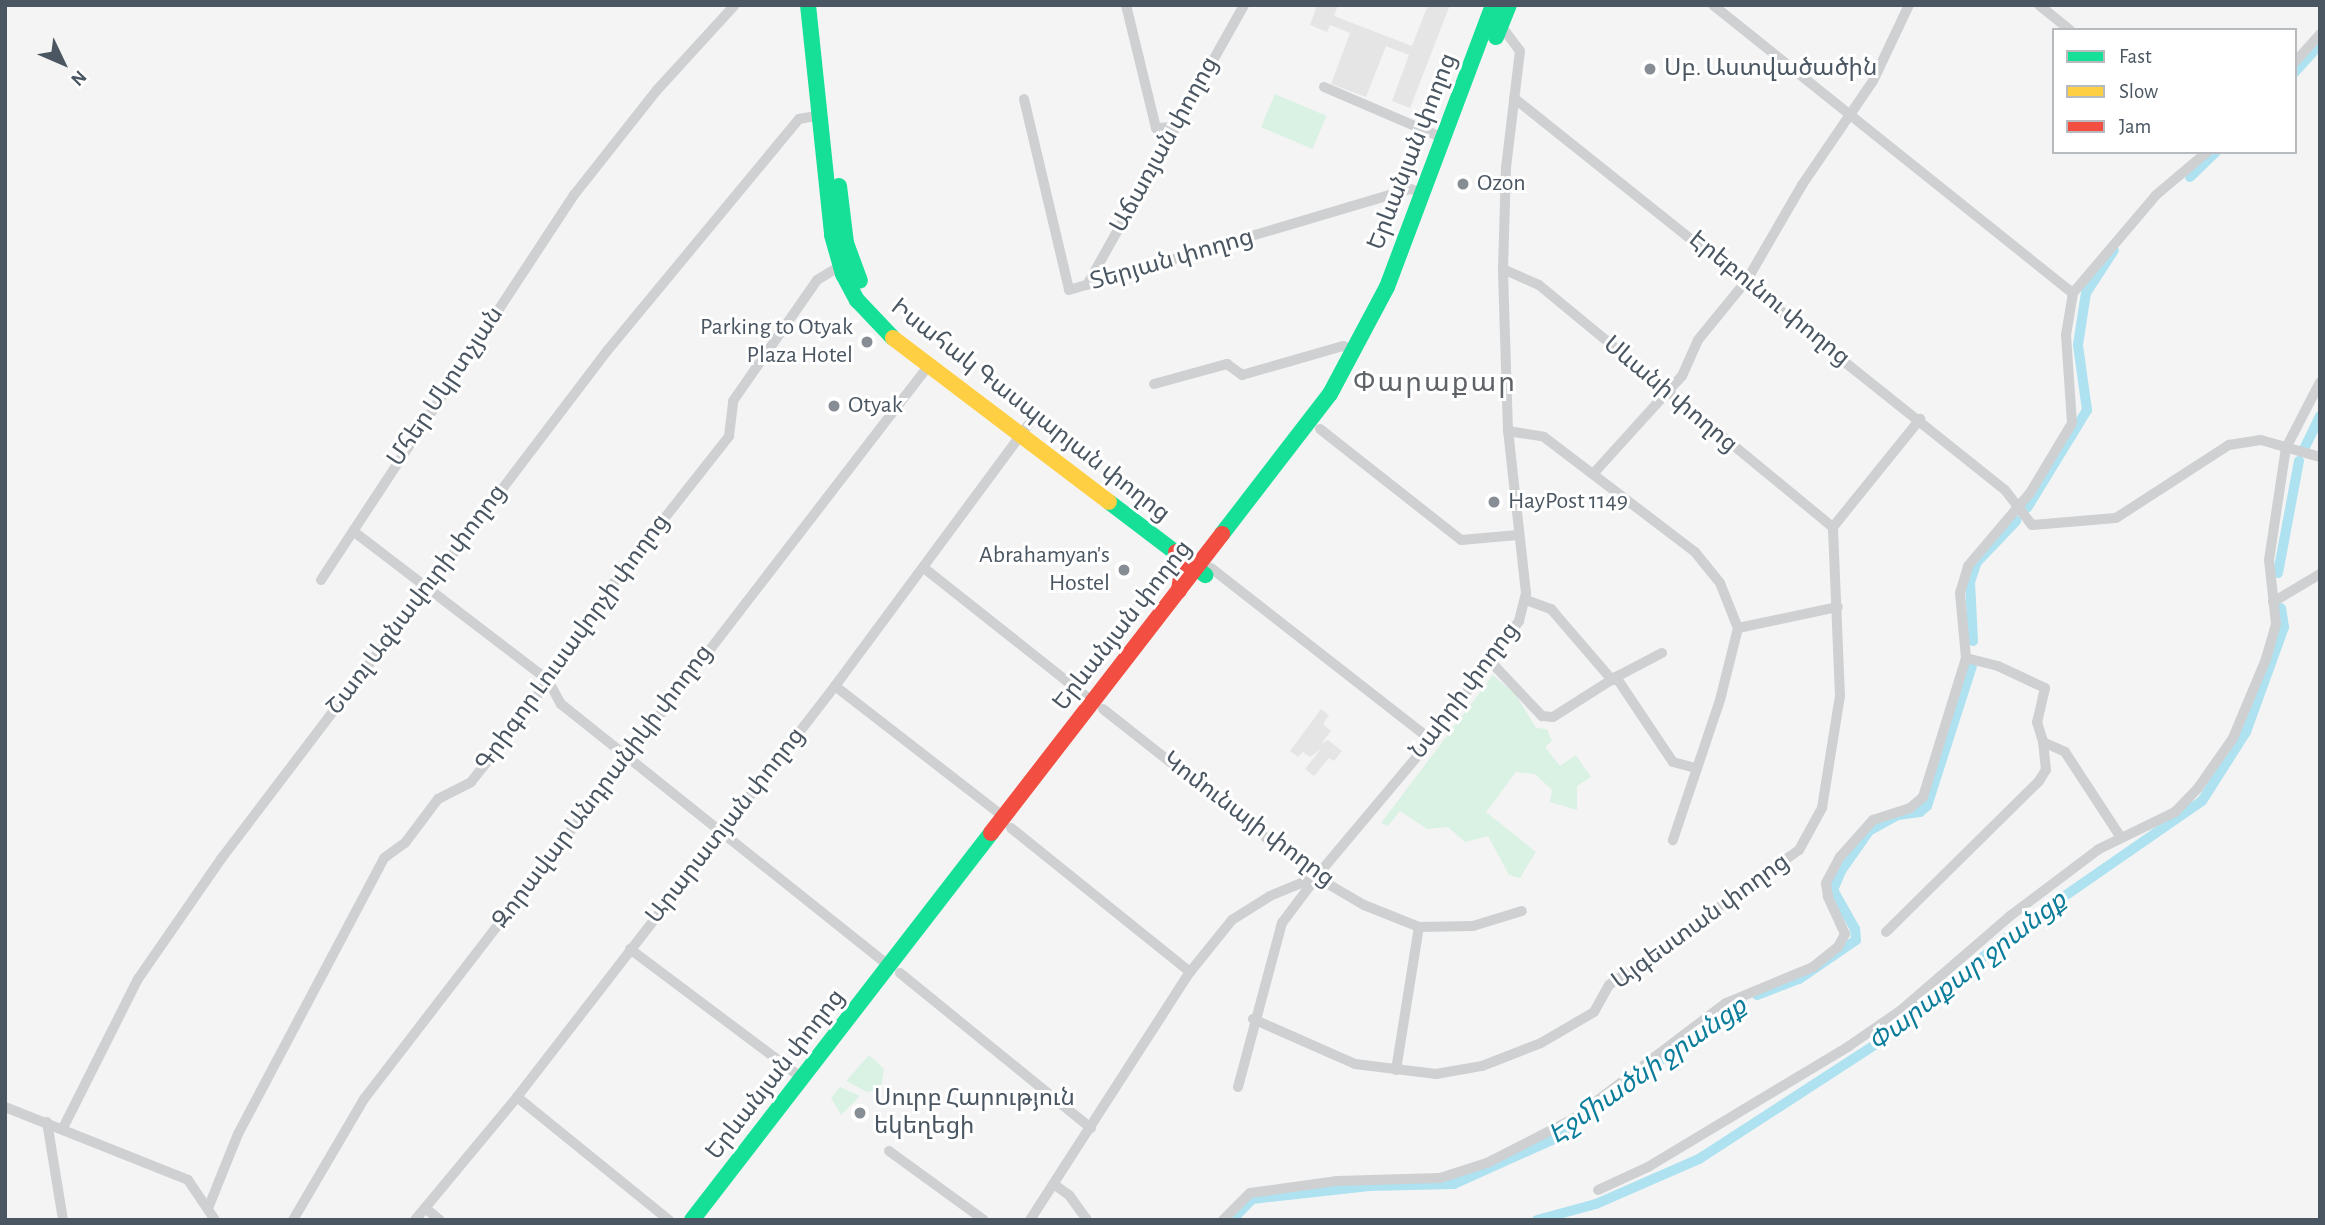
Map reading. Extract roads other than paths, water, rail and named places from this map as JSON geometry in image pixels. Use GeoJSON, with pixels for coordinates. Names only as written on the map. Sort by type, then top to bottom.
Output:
{"type":"FeatureCollection","features":[{"type":"Feature","properties":{"kind":"main road","name":"Իսահակ Գասպարյան փողոց"},"geometry":{"type":"LineString","coordinates":[[808,5],[832,235],[840,266],[870,316],[929,365],[1025,430],[1207,570]]}},
{"type":"Feature","properties":{"kind":"main road","name":"Իսահակ Գասպարյան փողոց"},"geometry":{"type":"LineString","coordinates":[[819,5],[845,234],[859,279],[888,318],[1176,552],[1207,570]]}},
{"type":"Feature","properties":{"kind":"main road","name":"Երևանյան փողոց"},"geometry":{"type":"LineString","coordinates":[[1098,706],[1178,593],[1207,570],[1330,394],[1356,351],[1387,287],[1493,5]]}},
{"type":"Feature","properties":{"kind":"main road","name":"Երևանյան փողոց"},"geometry":{"type":"LineString","coordinates":[[710,1220],[894,970],[1098,706],[1320,429],[1352,385],[1392,311],[1509,5]]}},
{"type":"Feature","properties":{"kind":"main road"},"geometry":{"type":"LineString","coordinates":[[1176,552],[1182,571],[1178,593]]}},
{"type":"Feature","properties":{"kind":"main road","name":"Երևանյան փողոց"},"geometry":{"type":"LineString","coordinates":[[692,1220],[802,1078],[894,970]]}},
{"type":"Feature","properties":{"kind":"street","name":"Մհեր Մկրտչյան"},"geometry":{"type":"LineString","coordinates":[[321,580],[574,195],[657,90],[735,5]]}},
{"type":"Feature","properties":{"kind":"street"},"geometry":{"type":"LineString","coordinates":[[1126,5],[1156,128],[1176,127]]}},
{"type":"Feature","properties":{"kind":"street","name":"Աճառյան փողոց"},"geometry":{"type":"LineString","coordinates":[[1087,285],[1244,5]]}},
{"type":"Feature","properties":{"kind":"street"},"geometry":{"type":"LineString","coordinates":[[1713,5],[2073,293]]}},
{"type":"Feature","properties":{"kind":"street"},"geometry":{"type":"LineString","coordinates":[[1593,474],[1682,376],[1698,340],[1747,280],[1887,56],[1909,5]]}},
{"type":"Feature","properties":{"kind":"street"},"geometry":{"type":"LineString","coordinates":[[2039,5],[2068,28]]}},
{"type":"Feature","properties":{"kind":"street","name":"Նաիրի փողոց"},"geometry":{"type":"LineString","coordinates":[[1030,1220],[1190,972],[1232,920],[1270,896],[1316,877],[1430,740],[1519,621],[1526,600],[1508,431],[1503,269],[1506,168],[1520,48],[1500,26]]}},
{"type":"Feature","properties":{"kind":"street"},"geometry":{"type":"LineString","coordinates":[[2297,60],[2320,34]]}},
{"type":"Feature","properties":{"kind":"street"},"geometry":{"type":"LineString","coordinates":[[1324,87],[1443,138]]}},
{"type":"Feature","properties":{"kind":"street","name":"Էրեբունու փողոց"},"geometry":{"type":"LineString","coordinates":[[1514,97],[1920,419],[2005,489],[2015,508]]}},
{"type":"Feature","properties":{"kind":"street","name":"Տերյան փողոց"},"geometry":{"type":"LineString","coordinates":[[1024,99],[1069,290],[1410,189],[1422,192]]}},
{"type":"Feature","properties":{"kind":"street","name":"Շառլ Ազնավուրի փողոց"},"geometry":{"type":"LineString","coordinates":[[63,1128],[138,979],[221,859],[607,351],[799,119],[821,115]]}},
{"type":"Feature","properties":{"kind":"street"},"geometry":{"type":"LineString","coordinates":[[1223,1220],[1250,1193],[1337,1181],[1440,1178],[1488,1163],[1573,1119],[1726,1003],[1813,967],[1846,934],[1828,897],[1826,883],[1840,857],[1873,820],[1910,808],[1923,797],[1966,659],[1960,593],[1968,566],[2030,493],[2072,423],[2066,335],[2073,293],[2156,195],[2205,154]]}},
{"type":"Feature","properties":{"kind":"street","name":"Գրիգոր Լուսավորչի փողոց"},"geometry":{"type":"LineString","coordinates":[[209,1206],[244,1122],[384,858],[405,843],[438,799],[471,782],[548,680],[608,590],[729,436],[733,401],[817,280],[840,266]]}},
{"type":"Feature","properties":{"kind":"street","name":"Սևանի փողոց"},"geometry":{"type":"LineString","coordinates":[[1503,269],[1539,285],[1665,393],[1833,527]]}},
{"type":"Feature","properties":{"kind":"street"},"geometry":{"type":"LineString","coordinates":[[1154,384],[1227,364],[1242,375],[1343,346],[1356,351]]}},
{"type":"Feature","properties":{"kind":"street","name":"Զորավար Անդրանիկի փողոց"},"geometry":{"type":"LineString","coordinates":[[293,1220],[364,1099],[627,753],[929,365]]}},
{"type":"Feature","properties":{"kind":"street"},"geometry":{"type":"LineString","coordinates":[[1598,1190],[1648,1167],[1849,1046],[1900,1011],[2010,916],[2120,836],[2175,812],[2228,746],[2266,659],[2276,624],[2269,560],[2286,448],[2320,382]]}},
{"type":"Feature","properties":{"kind":"street"},"geometry":{"type":"LineString","coordinates":[[1833,527],[1920,419]]}},
{"type":"Feature","properties":{"kind":"street"},"geometry":{"type":"LineString","coordinates":[[1320,429],[1461,540],[1518,535]]}},
{"type":"Feature","properties":{"kind":"street","name":"Արարատյան փողոց"},"geometry":{"type":"LineString","coordinates":[[415,1220],[517,1097],[835,686],[1025,430]]}},
{"type":"Feature","properties":{"kind":"street"},"geometry":{"type":"LineString","coordinates":[[1508,431],[1544,437],[1695,552],[1720,583],[1738,628],[1673,840]]}},
{"type":"Feature","properties":{"kind":"street"},"geometry":{"type":"LineString","coordinates":[[2015,508],[2032,525],[2116,518],[2229,445],[2261,440],[2320,457]]}},
{"type":"Feature","properties":{"kind":"street","name":"Այգեստան փողոց"},"geometry":{"type":"LineString","coordinates":[[1253,1018],[1355,1065],[1436,1074],[1482,1066],[1541,1043],[1594,1012],[1609,985],[1799,850],[1822,808],[1838,709],[1838,607],[1833,527]]}},
{"type":"Feature","properties":{"kind":"street"},"geometry":{"type":"LineString","coordinates":[[353,531],[548,680],[561,704],[627,753],[1091,1128]]}},
{"type":"Feature","properties":{"kind":"street","name":"Կոմունայի փողոց"},"geometry":{"type":"LineString","coordinates":[[924,569],[1316,877],[1364,905],[1419,927],[1473,926],[1522,911]]}},
{"type":"Feature","properties":{"kind":"street","name":"Իսահակ Գասպարյան փողոց"},"geometry":{"type":"LineString","coordinates":[[1207,570],[1430,740]]}},
{"type":"Feature","properties":{"kind":"street"},"geometry":{"type":"LineString","coordinates":[[2273,602],[2320,574]]}},
{"type":"Feature","properties":{"kind":"street"},"geometry":{"type":"LineString","coordinates":[[1526,600],[1551,609],[1614,678],[1673,762],[1696,768]]}},
{"type":"Feature","properties":{"kind":"street"},"geometry":{"type":"LineString","coordinates":[[1738,628],[1838,607]]}},
{"type":"Feature","properties":{"kind":"street"},"geometry":{"type":"LineString","coordinates":[[1490,661],[1542,716],[1553,717],[1614,678],[1662,653]]}},
{"type":"Feature","properties":{"kind":"street"},"geometry":{"type":"LineString","coordinates":[[1886,932],[2039,781],[2046,769],[2043,743],[2036,722],[2045,688],[1998,666],[1966,659]]}},
{"type":"Feature","properties":{"kind":"street"},"geometry":{"type":"LineString","coordinates":[[835,686],[1008,822],[1190,972]]}},
{"type":"Feature","properties":{"kind":"street"},"geometry":{"type":"LineString","coordinates":[[2043,743],[2065,752],[2120,836]]}},
{"type":"Feature","properties":{"kind":"street"},"geometry":{"type":"LineString","coordinates":[[1238,1087],[1253,1018],[1282,923],[1316,877]]}},
{"type":"Feature","properties":{"kind":"street"},"geometry":{"type":"LineString","coordinates":[[1396,1070],[1419,927]]}},
{"type":"Feature","properties":{"kind":"street"},"geometry":{"type":"LineString","coordinates":[[630,949],[802,1078]]}},
{"type":"Feature","properties":{"kind":"street"},"geometry":{"type":"LineString","coordinates":[[517,1097],[669,1220]]}},
{"type":"Feature","properties":{"kind":"street"},"geometry":{"type":"LineString","coordinates":[[5,1107],[188,1180],[209,1206],[215,1220]]}},
{"type":"Feature","properties":{"kind":"street"},"geometry":{"type":"LineString","coordinates":[[47,1122],[63,1220]]}},
{"type":"Feature","properties":{"kind":"street"},"geometry":{"type":"LineString","coordinates":[[889,1152],[984,1220]]}},
{"type":"Feature","properties":{"kind":"street"},"geometry":{"type":"LineString","coordinates":[[1055,1185],[1069,1195],[1087,1220]]}},
{"type":"Feature","properties":{"kind":"street"},"geometry":{"type":"LineString","coordinates":[[425,1208],[440,1220]]}},
{"type":"Feature","properties":{"kind":"waterway","name":"Էջմիածնի ջրանցք"},"geometry":{"type":"LineString","coordinates":[[2297,70],[2320,44]]}},
{"type":"Feature","properties":{"kind":"waterway","name":"Էջմիածնի ջրանցք"},"geometry":{"type":"LineString","coordinates":[[2190,177],[2214,154]]}},
{"type":"Feature","properties":{"kind":"waterway","name":"Էջմիածնի ջրանցք"},"geometry":{"type":"LineString","coordinates":[[2027,508],[2087,410],[2078,345],[2086,293],[2114,250]]}},
{"type":"Feature","properties":{"kind":"waterway","name":"Փարաքար ջրանցք"},"geometry":{"type":"LineString","coordinates":[[2303,451],[2320,416]]}},
{"type":"Feature","properties":{"kind":"waterway","name":"Փարաքար ջրանցք"},"geometry":{"type":"LineString","coordinates":[[2278,573],[2299,461]]}},
{"type":"Feature","properties":{"kind":"waterway","name":"Էջմիածնի ջրանցք"},"geometry":{"type":"LineString","coordinates":[[1973,641],[1970,582],[1977,562],[2016,521]]}},
{"type":"Feature","properties":{"kind":"waterway","name":"Փարաքար ջրանցք"},"geometry":{"type":"LineString","coordinates":[[1537,1220],[1596,1204],[1699,1159],[1876,1044],[2020,927],[2202,801],[2246,732],[2284,627],[2281,608]]}},
{"type":"Feature","properties":{"kind":"waterway","name":"Էջմիածնի ջրանցք"},"geometry":{"type":"LineString","coordinates":[[1757,995],[1799,979],[1856,940],[1855,929],[1833,890],[1841,871],[1869,831],[1898,815],[1920,812],[1927,806],[1972,666]]}},
{"type":"Feature","properties":{"kind":"waterway","name":"Էջմիածնի ջրանցք"},"geometry":{"type":"LineString","coordinates":[[1628,1084],[1742,1001]]}},
{"type":"Feature","properties":{"kind":"waterway","name":"Էջմիածնի ջրանցք"},"geometry":{"type":"LineString","coordinates":[[1232,1220],[1252,1199],[1369,1186],[1454,1184],[1552,1140],[1581,1118]]}},
{"type":"Feature","properties":{"kind":"place","name":"Սբ. Աստվածածին"},"geometry":{"type":"Point","coordinates":[1650,69]}},
{"type":"Feature","properties":{"kind":"place","name":"Ozon"},"geometry":{"type":"Point","coordinates":[1463,184]}},
{"type":"Feature","properties":{"kind":"place","name":"Parking to Otyak Plaza Hotel"},"geometry":{"type":"Point","coordinates":[867,342]}},
{"type":"Feature","properties":{"kind":"place","name":"Otyak"},"geometry":{"type":"Point","coordinates":[834,406]}},
{"type":"Feature","properties":{"kind":"place","name":"HayPost 1149"},"geometry":{"type":"Point","coordinates":[1494,502]}},
{"type":"Feature","properties":{"kind":"place","name":"Abrahamyan's Hostel"},"geometry":{"type":"Point","coordinates":[1124,570]}},
{"type":"Feature","properties":{"kind":"place","name":"Սուրբ Հարություն եկեղեցի"},"geometry":{"type":"Point","coordinates":[860,1113]}},
{"type":"Feature","properties":{"kind":"district","name":"Փարաքար"},"geometry":{"type":"Point","coordinates":[1435,383]}}]}
